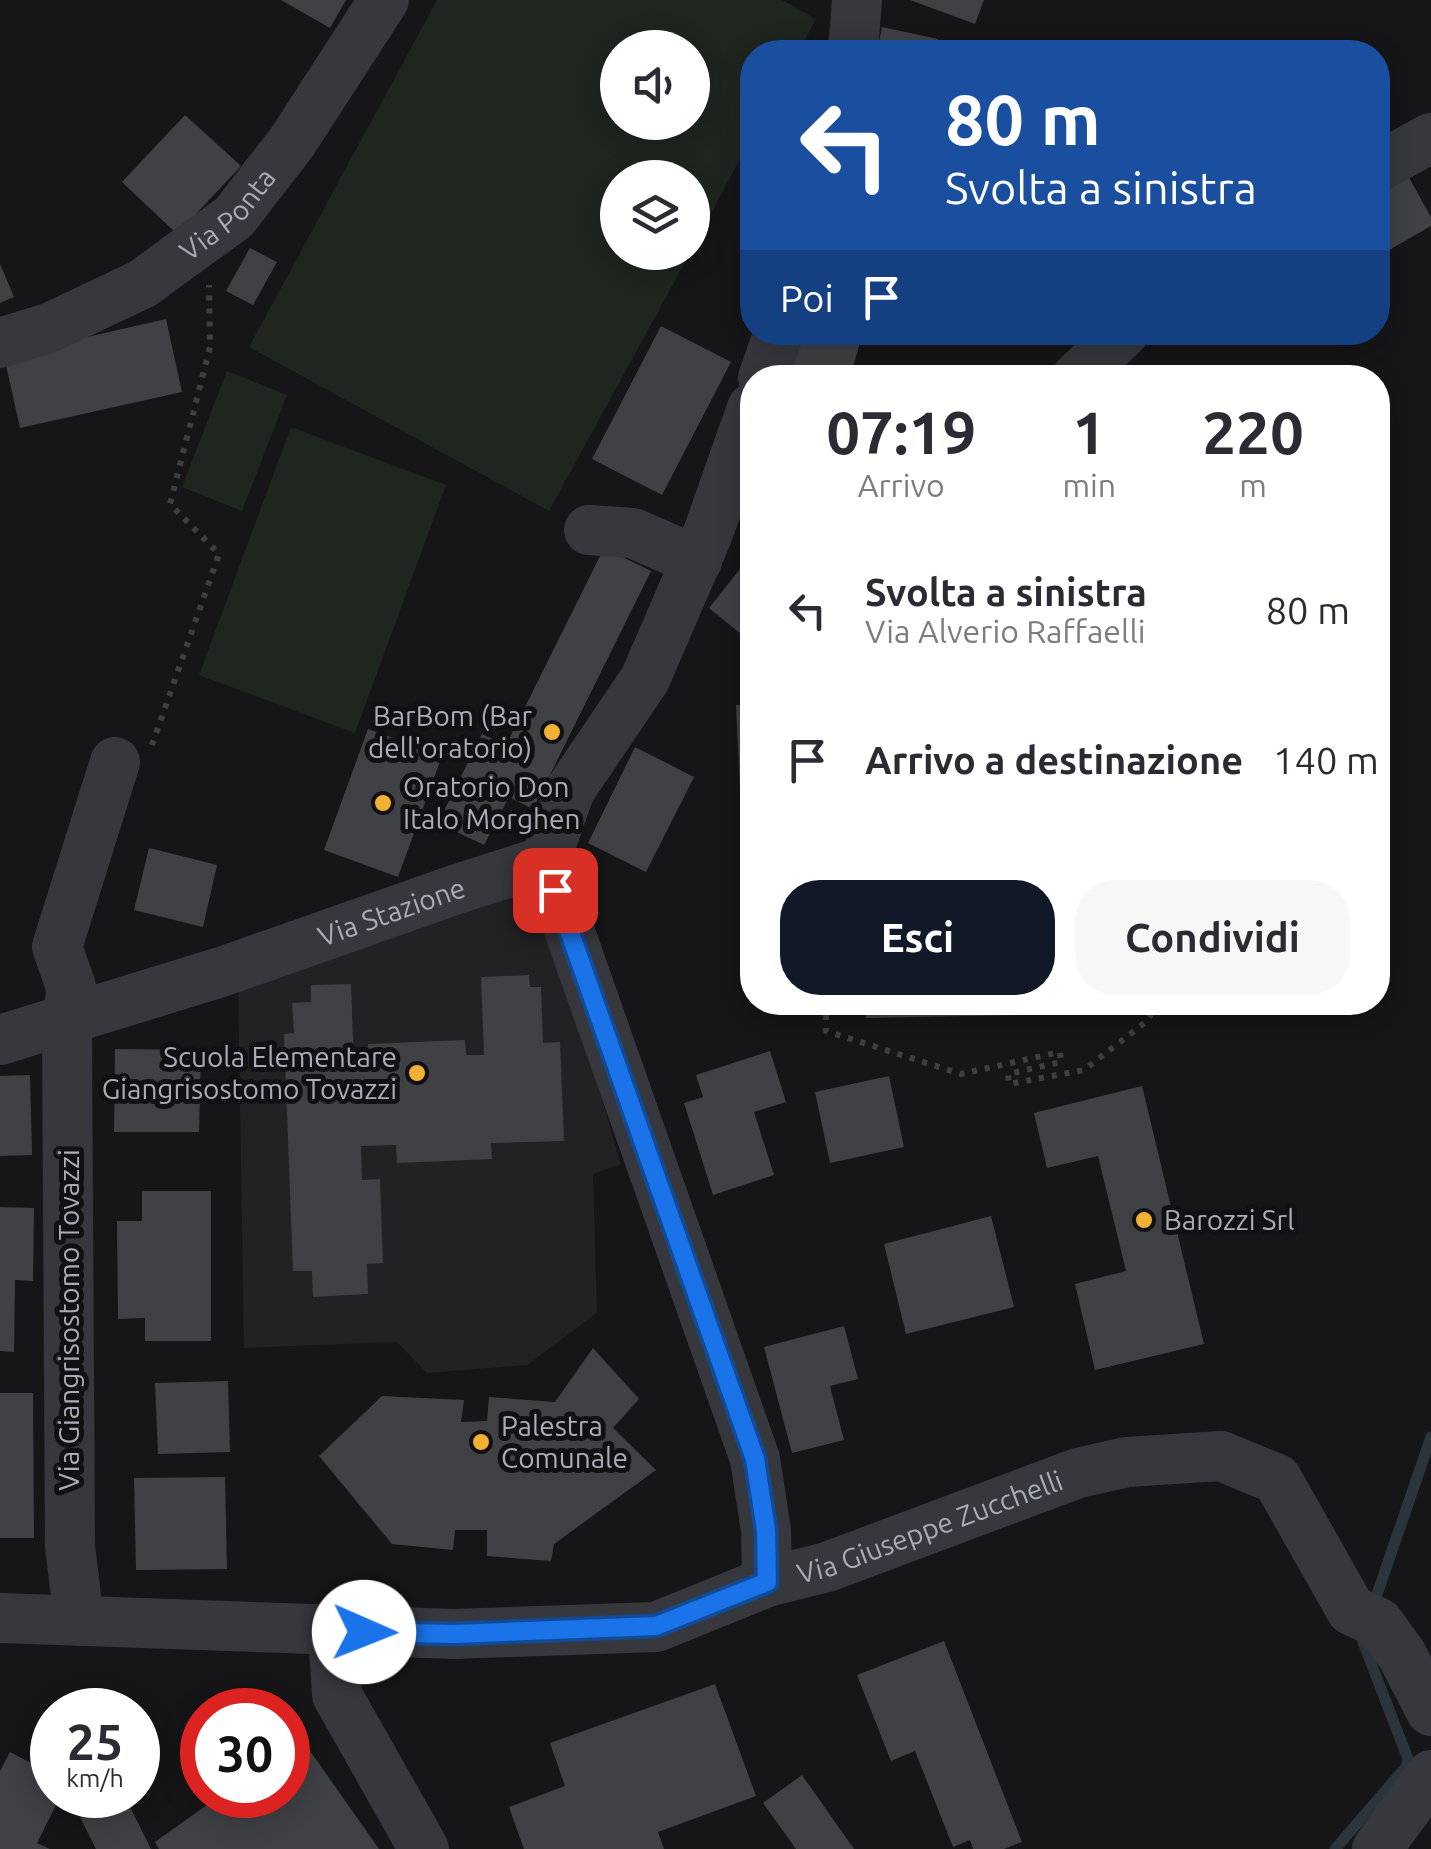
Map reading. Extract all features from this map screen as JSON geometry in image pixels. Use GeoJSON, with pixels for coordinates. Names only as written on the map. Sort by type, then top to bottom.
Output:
{"type":"FeatureCollection","features":[{"type":"Feature","properties":{"kind":"street","name":"Via Ponta"},"geometry":{"type":"LineString","coordinates":[[0,343],[49,328],[142,284],[234,217],[292,142],[384,0]]}},
{"type":"Feature","properties":{"kind":"street"},"geometry":{"type":"LineString","coordinates":[[854,40],[856,0]]}},
{"type":"Feature","properties":{"kind":"street"},"geometry":{"type":"LineString","coordinates":[[1390,160],[1431,138]]}},
{"type":"Feature","properties":{"kind":"street"},"geometry":{"type":"LineString","coordinates":[[1090,365],[1110,345]]}},
{"type":"Feature","properties":{"kind":"street"},"geometry":{"type":"LineString","coordinates":[[740,478],[735,507],[697,560],[645,680],[570,790],[545,862],[755,1459],[766,1530],[767,1582]]}},
{"type":"Feature","properties":{"kind":"street"},"geometry":{"type":"LineString","coordinates":[[589,530],[633,533],[697,560]]}},
{"type":"Feature","properties":{"kind":"street","name":"Via Giangrisostomo Tovazzi"},"geometry":{"type":"LineString","coordinates":[[79,1620],[70,1546],[66,1036],[71,987],[57,947],[131,760]]}},
{"type":"Feature","properties":{"kind":"street","name":"Via Stazione"},"geometry":{"type":"LineString","coordinates":[[0,1040],[221,972],[545,862]]}},
{"type":"Feature","properties":{"kind":"street","name":"Via Giuseppe Zucchelli"},"geometry":{"type":"LineString","coordinates":[[0,1618],[454,1634],[656,1626],[767,1582],[826,1567],[1078,1473],[1126,1462],[1221,1456],[1277,1479],[1365,1617],[1402,1655],[1431,1711]]}},
{"type":"Feature","properties":{"kind":"street"},"geometry":{"type":"LineString","coordinates":[[334,1632],[336,1695],[424,1849]]}},
{"type":"Feature","properties":{"kind":"street"},"geometry":{"type":"LineString","coordinates":[[1378,1849],[1431,1774]]}},
{"type":"Feature","properties":{"kind":"path"},"geometry":{"type":"LineString","coordinates":[[131,760],[219,554],[170,504],[210,347],[205,238]]}},
{"type":"Feature","properties":{"kind":"path"},"geometry":{"type":"LineString","coordinates":[[826,1015],[826,1031],[960,1074],[1060,1052],[1061,1062],[1008,1074],[1008,1084],[1084,1070],[1150,1015]]}},
{"type":"Feature","properties":{"kind":"shaded area"},"geometry":{"type":"Polygon","coordinates":[[[437,0],[782,0],[816,19],[805,40],[740,40],[740,159],[710,215],[710,160],[600,160],[600,270],[681,270],[549,511],[249,347],[437,0]]]}},
{"type":"Feature","properties":{"kind":"shaded area"},"geometry":{"type":"Polygon","coordinates":[[[227,371],[287,395],[242,511],[182,487],[227,371]]]}},
{"type":"Feature","properties":{"kind":"shaded area"},"geometry":{"type":"Polygon","coordinates":[[[291,427],[446,485],[355,733],[199,675],[291,427]]]}},
{"type":"Feature","properties":{"kind":"shaded area","name":"Scuola Elementare Giangrisostomo Tovazzi"},"geometry":{"type":"Polygon","coordinates":[[[538,882],[621,1164],[593,1174],[597,1313],[527,1365],[427,1373],[397,1342],[244,1348],[238,983],[538,882]]]}},
{"type":"Feature","properties":{"kind":"building"},"geometry":{"type":"Polygon","coordinates":[[[281,0],[346,0],[330,28],[281,0]]]}},
{"type":"Feature","properties":{"kind":"building"},"geometry":{"type":"Polygon","coordinates":[[[910,0],[984,0],[975,24],[910,0]]]}},
{"type":"Feature","properties":{"kind":"building"},"geometry":{"type":"Polygon","coordinates":[[[882,27],[938,39],[938,40],[879,40],[882,27]]]}},
{"type":"Feature","properties":{"kind":"building"},"geometry":{"type":"Polygon","coordinates":[[[185,115],[241,166],[177,234],[122,182],[185,115]]]}},
{"type":"Feature","properties":{"kind":"building"},"geometry":{"type":"Polygon","coordinates":[[[1407,174],[1431,217],[1431,226],[1390,250],[1390,183],[1407,174]]]}},
{"type":"Feature","properties":{"kind":"building"},"geometry":{"type":"Polygon","coordinates":[[[250,248],[277,262],[253,305],[226,291],[250,248]]]}},
{"type":"Feature","properties":{"kind":"building"},"geometry":{"type":"Polygon","coordinates":[[[0,264],[14,297],[0,303],[0,264]]]}},
{"type":"Feature","properties":{"kind":"building"},"geometry":{"type":"Polygon","coordinates":[[[166,319],[182,392],[20,428],[4,356],[166,319]]]}},
{"type":"Feature","properties":{"kind":"building"},"geometry":{"type":"Polygon","coordinates":[[[661,326],[731,362],[662,495],[592,459],[661,326]]]}},
{"type":"Feature","properties":{"kind":"building"},"geometry":{"type":"Polygon","coordinates":[[[791,345],[859,345],[854,365],[786,365],[791,345]]]}},
{"type":"Feature","properties":{"kind":"building"},"geometry":{"type":"Polygon","coordinates":[[[604,548],[651,571],[533,809],[509,797],[484,845],[438,823],[482,734],[506,745],[604,548]]]}},
{"type":"Feature","properties":{"kind":"building"},"geometry":{"type":"Polygon","coordinates":[[[740,569],[740,633],[709,608],[740,569]]]}},
{"type":"Feature","properties":{"kind":"building"},"geometry":{"type":"Polygon","coordinates":[[[736,705],[740,705],[740,789],[736,705]]]}},
{"type":"Feature","properties":{"kind":"building","name":"Oratorio Don Italo Morghen"},"geometry":{"type":"Polygon","coordinates":[[[368,729],[442,756],[398,877],[324,850],[368,729]]]}},
{"type":"Feature","properties":{"kind":"building"},"geometry":{"type":"Polygon","coordinates":[[[635,747],[694,777],[646,872],[588,843],[635,747]]]}},
{"type":"Feature","properties":{"kind":"building"},"geometry":{"type":"Polygon","coordinates":[[[149,848],[217,865],[203,927],[134,910],[149,848]]]}},
{"type":"Feature","properties":{"kind":"building","name":"Scuola Elementare Giangrisostomo Tovazzi"},"geometry":{"type":"Polygon","coordinates":[[[529,975],[530,987],[541,987],[543,1043],[560,1042],[564,1141],[491,1143],[492,1159],[397,1163],[396,1145],[361,1146],[362,1180],[380,1179],[383,1263],[367,1264],[368,1294],[313,1297],[312,1271],[293,1271],[284,1034],[294,1033],[292,1003],[311,1002],[311,985],[351,984],[354,1066],[368,1066],[368,1044],[465,1040],[466,1055],[484,1055],[481,977],[529,975]]]}},
{"type":"Feature","properties":{"kind":"building"},"geometry":{"type":"Polygon","coordinates":[[[866,1015],[1017,1015],[866,1018],[866,1015]]]}},
{"type":"Feature","properties":{"kind":"building"},"geometry":{"type":"Polygon","coordinates":[[[115,1049],[201,1050],[199,1132],[114,1132],[115,1049]]]}},
{"type":"Feature","properties":{"kind":"building"},"geometry":{"type":"Polygon","coordinates":[[[770,1051],[786,1102],[754,1112],[774,1175],[713,1195],[684,1103],[703,1097],[696,1075],[770,1051]]]}},
{"type":"Feature","properties":{"kind":"building"},"geometry":{"type":"Polygon","coordinates":[[[30,1075],[32,1155],[0,1156],[0,1076],[30,1075]]]}},
{"type":"Feature","properties":{"kind":"building"},"geometry":{"type":"Polygon","coordinates":[[[889,1076],[904,1147],[830,1163],[815,1092],[889,1076]]]}},
{"type":"Feature","properties":{"kind":"building","name":"Barozzi Srl"},"geometry":{"type":"Polygon","coordinates":[[[1142,1086],[1204,1344],[1095,1370],[1075,1284],[1126,1271],[1098,1156],[1047,1168],[1034,1113],[1142,1086]]]}},
{"type":"Feature","properties":{"kind":"building"},"geometry":{"type":"Polygon","coordinates":[[[142,1191],[211,1191],[211,1341],[145,1341],[145,1318],[118,1319],[117,1221],[142,1221],[142,1191]]]}},
{"type":"Feature","properties":{"kind":"building"},"geometry":{"type":"Polygon","coordinates":[[[0,1207],[34,1208],[33,1281],[15,1280],[14,1352],[0,1351],[0,1207]]]}},
{"type":"Feature","properties":{"kind":"building"},"geometry":{"type":"Polygon","coordinates":[[[991,1216],[1014,1307],[906,1334],[884,1244],[991,1216]]]}},
{"type":"Feature","properties":{"kind":"building"},"geometry":{"type":"Polygon","coordinates":[[[844,1326],[858,1379],[830,1386],[844,1440],[792,1453],[764,1347],[844,1326]]]}},
{"type":"Feature","properties":{"kind":"building","name":"Palestra Comunale"},"geometry":{"type":"Polygon","coordinates":[[[593,1348],[639,1399],[613,1428],[656,1470],[554,1544],[551,1561],[487,1556],[487,1530],[455,1530],[453,1550],[392,1544],[319,1456],[382,1396],[464,1400],[461,1422],[487,1421],[489,1397],[555,1402],[593,1348]]]}},
{"type":"Feature","properties":{"kind":"building"},"geometry":{"type":"Polygon","coordinates":[[[228,1381],[230,1452],[158,1454],[155,1383],[228,1381]]]}},
{"type":"Feature","properties":{"kind":"building"},"geometry":{"type":"Polygon","coordinates":[[[0,1393],[33,1393],[34,1538],[0,1538],[0,1393]]]}},
{"type":"Feature","properties":{"kind":"building"},"geometry":{"type":"Polygon","coordinates":[[[225,1477],[227,1569],[136,1570],[134,1478],[225,1477]]]}},
{"type":"Feature","properties":{"kind":"building"},"geometry":{"type":"Polygon","coordinates":[[[944,1641],[1022,1842],[1004,1849],[973,1849],[970,1840],[953,1847],[915,1751],[891,1761],[857,1675],[944,1641]]]}},
{"type":"Feature","properties":{"kind":"building"},"geometry":{"type":"Polygon","coordinates":[[[715,1684],[756,1796],[658,1832],[664,1849],[524,1849],[509,1807],[565,1786],[550,1743],[715,1684]]]}},
{"type":"Feature","properties":{"kind":"building"},"geometry":{"type":"Polygon","coordinates":[[[310,1751],[379,1849],[159,1849],[155,1842],[189,1818],[310,1818],[310,1751]]]}},
{"type":"Feature","properties":{"kind":"building"},"geometry":{"type":"Polygon","coordinates":[[[10,1752],[30,1762],[30,1818],[50,1818],[37,1843],[50,1849],[0,1849],[0,1771],[10,1752]]]}},
{"type":"Feature","properties":{"kind":"building"},"geometry":{"type":"Polygon","coordinates":[[[802,1775],[854,1849],[796,1849],[763,1803],[802,1775]]]}},
{"type":"Feature","properties":{"kind":"building"},"geometry":{"type":"Polygon","coordinates":[[[80,1818],[136,1818],[151,1849],[96,1849],[80,1818]]]}},
{"type":"Feature","properties":{"kind":"waterway"},"geometry":{"type":"LineString","coordinates":[[1373,1606],[1431,1437]]}},
{"type":"Feature","properties":{"kind":"waterway"},"geometry":{"type":"LineString","coordinates":[[1335,1849],[1406,1767],[1408,1759],[1363,1642],[1365,1634]]}},
{"type":"Feature","properties":{"kind":"place","name":"BarBom (Bar dell'oratorio)"},"geometry":{"type":"Point","coordinates":[552,732]}},
{"type":"Feature","properties":{"kind":"place","name":"Oratorio Don Italo Morghen"},"geometry":{"type":"Point","coordinates":[383,803]}},
{"type":"Feature","properties":{"kind":"place","name":"Scuola Elementare Giangrisostomo Tovazzi"},"geometry":{"type":"Point","coordinates":[417,1073]}},
{"type":"Feature","properties":{"kind":"place","name":"Barozzi Srl"},"geometry":{"type":"Point","coordinates":[1144,1220]}},
{"type":"Feature","properties":{"kind":"place","name":"Palestra Comunale"},"geometry":{"type":"Point","coordinates":[481,1442]}},
{"type":"Feature","properties":{"kind":"route"},"geometry":{"type":"LineString","coordinates":[[364,1632],[454,1634],[656,1626],[767,1582],[766,1530],[755,1459],[555,890]]}}]}
